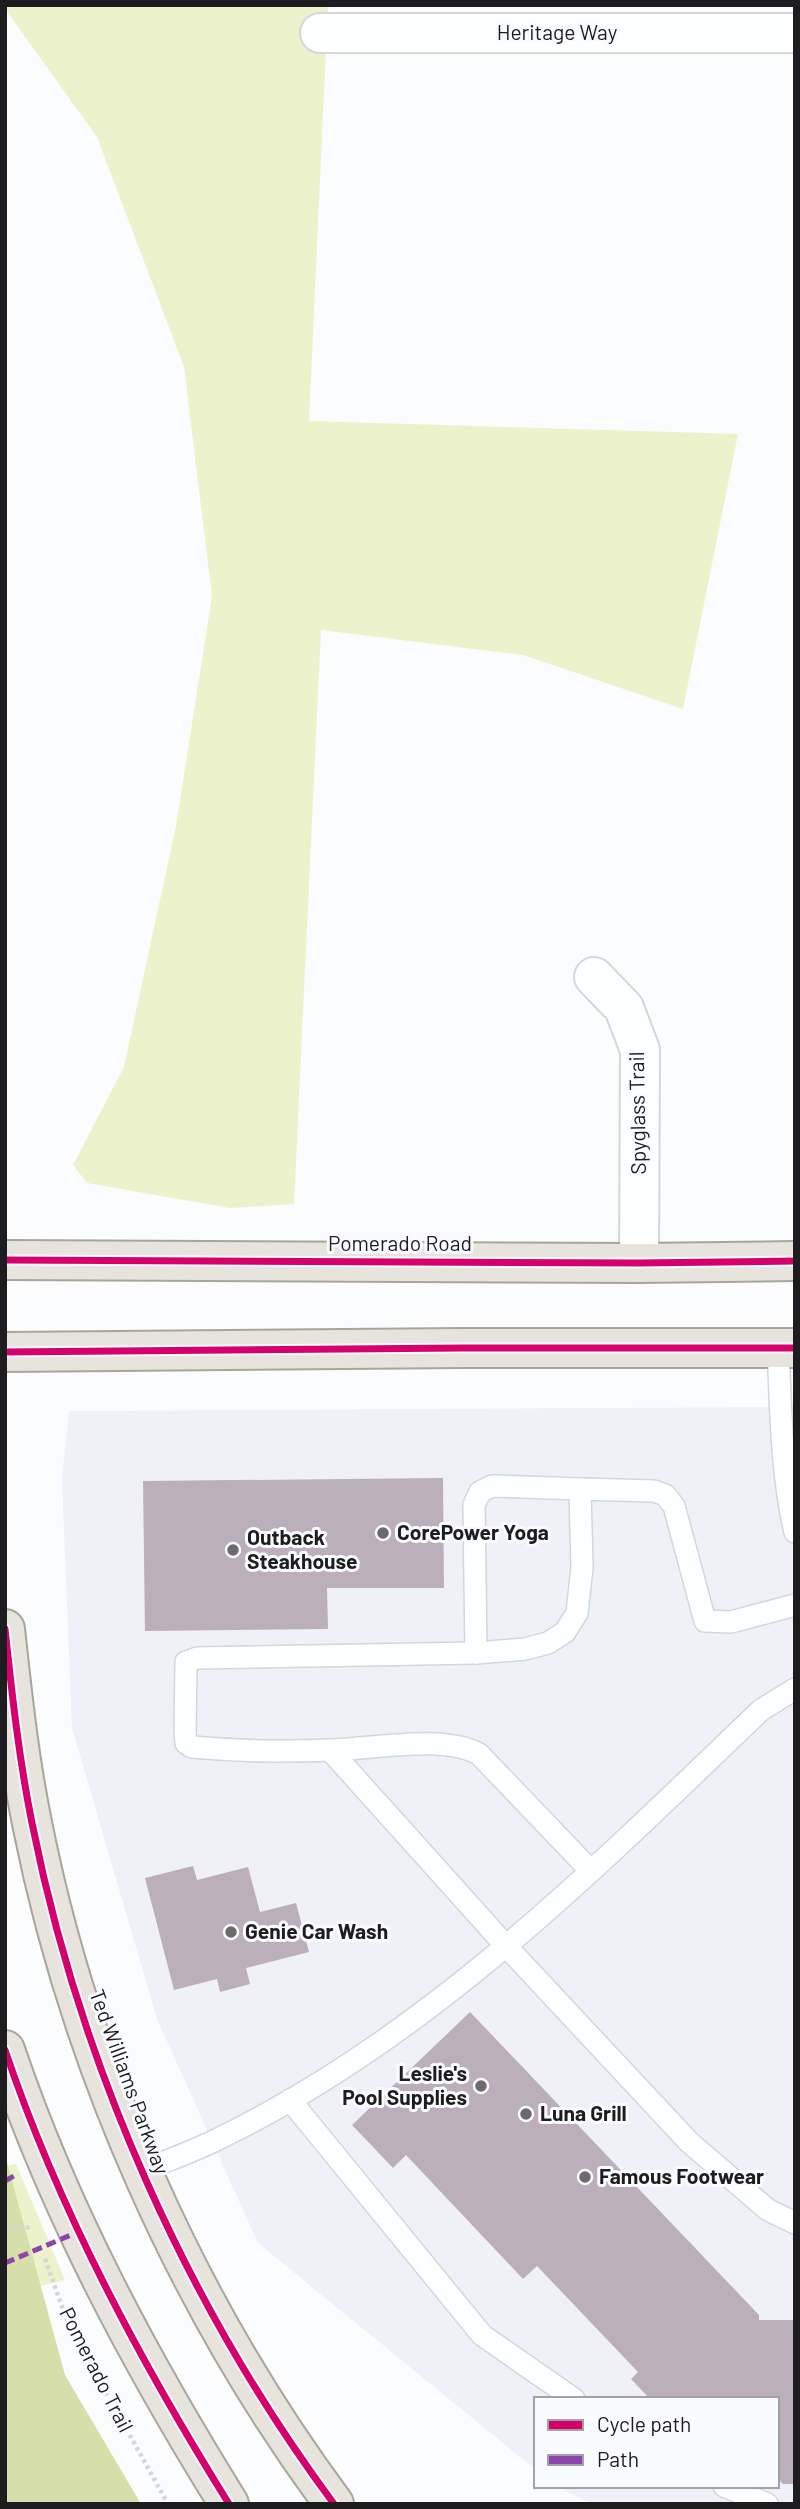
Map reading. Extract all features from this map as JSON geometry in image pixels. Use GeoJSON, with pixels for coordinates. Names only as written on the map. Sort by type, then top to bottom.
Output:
{"type":"FeatureCollection","features":[{"type":"Feature","properties":{"kind":"main road","name":"Pomerado Road"},"geometry":{"type":"LineString","coordinates":[[5,1260],[639,1263],[795,1261]]}},
{"type":"Feature","properties":{"kind":"main road"},"geometry":{"type":"LineString","coordinates":[[5,1352],[463,1348],[786,1349]]}},
{"type":"Feature","properties":{"kind":"main road","name":"Ted Williams Parkway"},"geometry":{"type":"LineString","coordinates":[[5,1629],[12,1699],[32,1823],[56,1926],[95,2051],[142,2171],[202,2295],[255,2389],[334,2504]]}},
{"type":"Feature","properties":{"kind":"main road"},"geometry":{"type":"LineString","coordinates":[[5,2050],[52,2170],[106,2287],[142,2358],[229,2504]]}},
{"type":"Feature","properties":{"kind":"street","name":"Heritage Way"},"geometry":{"type":"LineString","coordinates":[[320,33],[596,19],[795,33]]}},
{"type":"Feature","properties":{"kind":"street","name":"Spyglass Trail"},"geometry":{"type":"LineString","coordinates":[[594,977],[624,1008],[639,1050],[639,1263]]}},
{"type":"Feature","properties":{"kind":"lane"},"geometry":{"type":"LineString","coordinates":[[786,1349],[782,1441],[795,1532]]}},
{"type":"Feature","properties":{"kind":"lane"},"geometry":{"type":"LineString","coordinates":[[476,1653],[474,1505],[480,1492],[492,1486],[654,1491],[665,1495],[674,1506],[705,1620],[731,1622],[795,1605]]}},
{"type":"Feature","properties":{"kind":"lane"},"geometry":{"type":"LineString","coordinates":[[580,1489],[580,1592],[577,1613],[565,1632],[548,1643],[526,1649],[476,1653],[197,1658],[186,1662],[185,1733],[186,1743],[192,1746],[330,1750],[403,1745],[454,1745],[469,1748],[480,1754],[590,1870]]}},
{"type":"Feature","properties":{"kind":"lane"},"geometry":{"type":"LineString","coordinates":[[142,2171],[220,2139],[290,2101],[377,2044],[506,1947],[761,1710],[795,1689]]}},
{"type":"Feature","properties":{"kind":"lane"},"geometry":{"type":"LineString","coordinates":[[330,1750],[506,1947],[689,2142],[768,2210],[795,2223]]}},
{"type":"Feature","properties":{"kind":"lane"},"geometry":{"type":"LineString","coordinates":[[290,2101],[482,2335],[571,2397]]}},
{"type":"Feature","properties":{"kind":"lane"},"geometry":{"type":"LineString","coordinates":[[729,2488],[767,2504]]}},
{"type":"Feature","properties":{"kind":"path"},"geometry":{"type":"LineString","coordinates":[[28,2214],[37,2237]]}},
{"type":"Feature","properties":{"kind":"path"},"geometry":{"type":"LineString","coordinates":[[5,2229],[32,2227]]}},
{"type":"Feature","properties":{"kind":"shaded area"},"geometry":{"type":"Polygon","coordinates":[[[795,1407],[795,2504],[592,2504],[560,2488],[779,2488],[779,2397],[534,2397],[534,2468],[258,2243],[157,2019],[72,1728],[62,1479],[69,1411],[795,1407]]]}},
{"type":"Feature","properties":{"kind":"green space"},"geometry":{"type":"Polygon","coordinates":[[[5,5],[328,5],[309,421],[738,434],[683,709],[523,655],[321,630],[294,1204],[230,1208],[87,1183],[73,1165],[124,1067],[176,826],[212,596],[184,367],[97,137],[5,9],[5,5]]]}},
{"type":"Feature","properties":{"kind":"green space"},"geometry":{"type":"Polygon","coordinates":[[[5,2155],[65,2375],[141,2504],[5,2504],[5,2155]]]}},
{"type":"Feature","properties":{"kind":"green space"},"geometry":{"type":"Polygon","coordinates":[[[16,2164],[65,2280],[5,2295],[5,2166],[16,2164]]]}},
{"type":"Feature","properties":{"kind":"building"},"geometry":{"type":"Polygon","coordinates":[[[443,1478],[444,1588],[327,1588],[328,1629],[145,1631],[143,1481],[443,1478]]]}},
{"type":"Feature","properties":{"kind":"building","name":"Genie Car Wash"},"geometry":{"type":"Polygon","coordinates":[[[193,1866],[197,1880],[248,1867],[260,1912],[296,1903],[309,1952],[246,1968],[250,1984],[220,1992],[217,1979],[174,1990],[145,1878],[193,1866]]]}},
{"type":"Feature","properties":{"kind":"building"},"geometry":{"type":"Polygon","coordinates":[[[470,2012],[759,2315],[759,2320],[795,2320],[795,2484],[783,2484],[779,2480],[779,2397],[648,2397],[631,2379],[638,2372],[537,2266],[523,2279],[406,2155],[393,2168],[352,2125],[470,2012]]]}},
{"type":"Feature","properties":{"kind":"marked path"},"geometry":{"type":"LineString","coordinates":[[5,2181],[14,2176]]}},
{"type":"Feature","properties":{"kind":"marked path"},"geometry":{"type":"LineString","coordinates":[[5,2263],[78,2232]]}},
{"type":"Feature","properties":{"kind":"cycle path"},"geometry":{"type":"LineString","coordinates":[[5,1260],[639,1263],[795,1261]]}},
{"type":"Feature","properties":{"kind":"cycle path"},"geometry":{"type":"LineString","coordinates":[[5,1352],[795,1348]]}},
{"type":"Feature","properties":{"kind":"cycle path"},"geometry":{"type":"LineString","coordinates":[[5,1629],[13,1702],[32,1823],[53,1914],[79,2004],[110,2093],[146,2180],[187,2265],[232,2348],[281,2428],[334,2504]]}},
{"type":"Feature","properties":{"kind":"cycle path"},"geometry":{"type":"LineString","coordinates":[[5,2050],[50,2168],[104,2283],[164,2395],[229,2504]]}},
{"type":"Feature","properties":{"kind":"place","name":"CorePower Yoga"},"geometry":{"type":"Point","coordinates":[383,1533]}},
{"type":"Feature","properties":{"kind":"place","name":"Outback Steakhouse"},"geometry":{"type":"Point","coordinates":[233,1550]}},
{"type":"Feature","properties":{"kind":"place","name":"Genie Car Wash"},"geometry":{"type":"Point","coordinates":[231,1932]}},
{"type":"Feature","properties":{"kind":"place","name":"Leslie's Pool Supplies"},"geometry":{"type":"Point","coordinates":[481,2086]}},
{"type":"Feature","properties":{"kind":"place","name":"Luna Grill"},"geometry":{"type":"Point","coordinates":[526,2114]}},
{"type":"Feature","properties":{"kind":"place","name":"Famous Footwear"},"geometry":{"type":"Point","coordinates":[585,2177]}}]}
